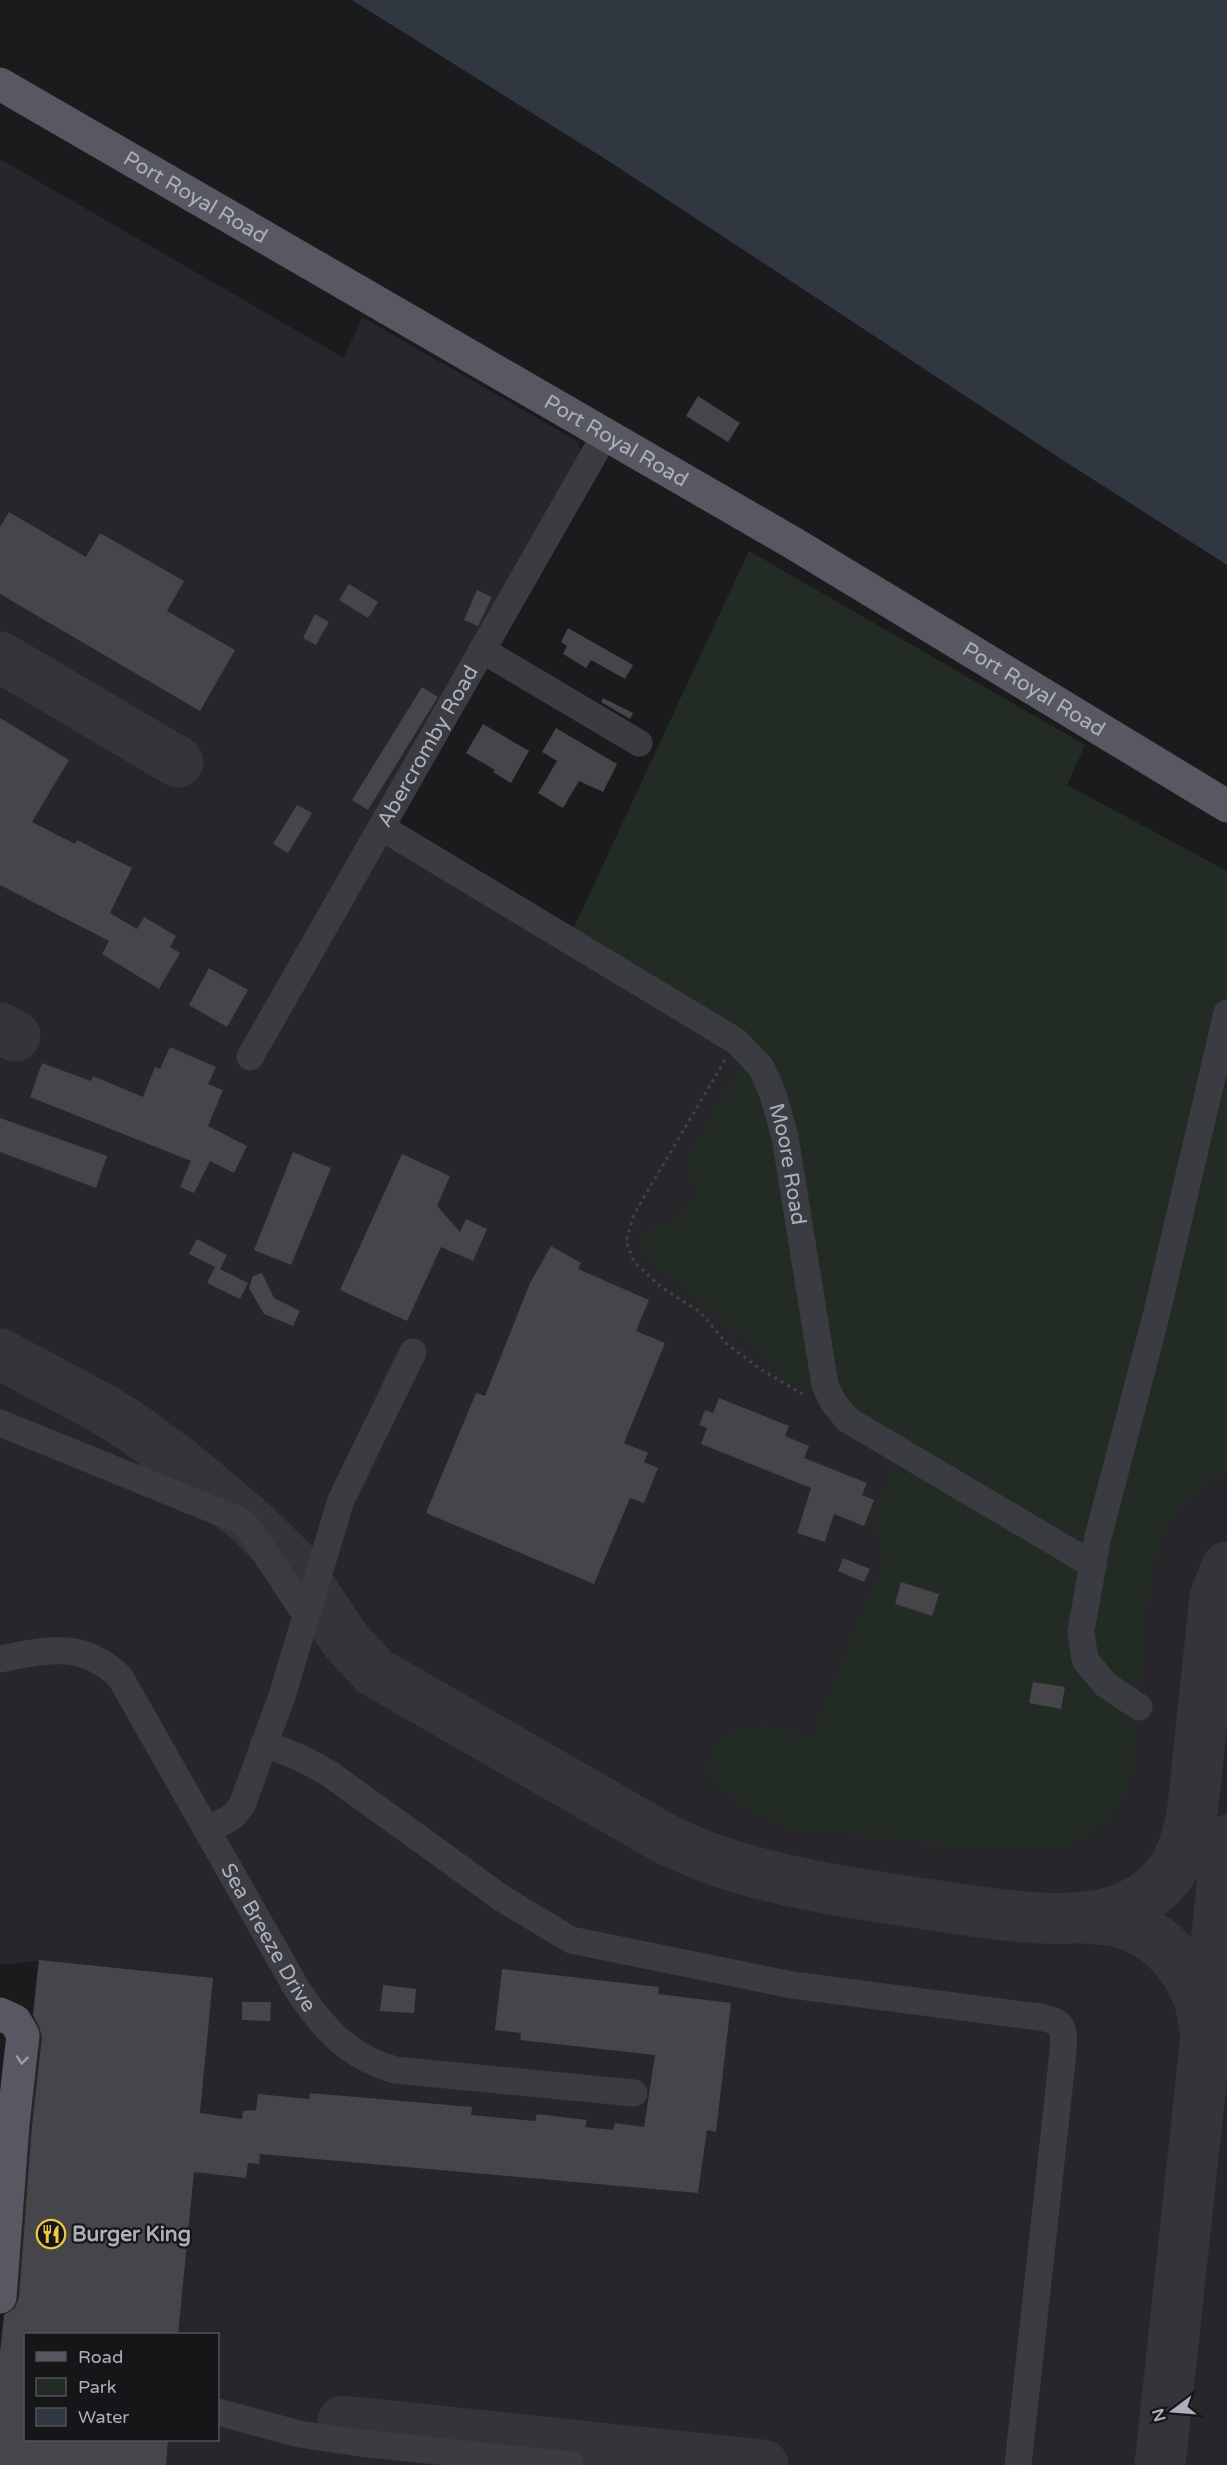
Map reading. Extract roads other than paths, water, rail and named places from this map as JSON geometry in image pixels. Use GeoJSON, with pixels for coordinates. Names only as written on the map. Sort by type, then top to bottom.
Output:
{"type":"FeatureCollection","features":[{"type":"Feature","properties":{"kind":"main road","name":"Port Royal Road"},"geometry":{"type":"LineString","coordinates":[[0,84],[793,543],[1227,806]]}},
{"type":"Feature","properties":{"kind":"main road"},"geometry":{"type":"LineString","coordinates":[[0,2014],[15,2021],[23,2035],[13,2124],[0,2297]]}},
{"type":"Feature","properties":{"kind":"street","name":"Abercromby Road"},"geometry":{"type":"LineString","coordinates":[[250,1057],[605,435]]}},
{"type":"Feature","properties":{"kind":"street"},"geometry":{"type":"LineString","coordinates":[[482,650],[639,743]]}},
{"type":"Feature","properties":{"kind":"street","name":"Moore Road"},"geometry":{"type":"LineString","coordinates":[[381,827],[736,1041],[761,1067],[773,1094],[782,1126],[825,1385],[833,1402],[848,1420],[1093,1565]]}},
{"type":"Feature","properties":{"kind":"street"},"geometry":{"type":"LineString","coordinates":[[1139,1707],[1106,1685],[1085,1660],[1081,1631],[1093,1565],[1159,1304],[1227,1013]]}},
{"type":"Feature","properties":{"kind":"street"},"geometry":{"type":"LineString","coordinates":[[208,1832],[233,1816],[242,1805],[282,1696],[340,1500],[412,1352]]}},
{"type":"Feature","properties":{"kind":"street"},"geometry":{"type":"LineString","coordinates":[[0,1423],[241,1521],[249,1529],[306,1615]]}},
{"type":"Feature","properties":{"kind":"street","name":"Sea Breeze Drive"},"geometry":{"type":"LineString","coordinates":[[0,1659],[44,1650],[64,1650],[84,1654],[110,1667],[128,1689],[297,1989],[316,2018],[341,2043],[370,2063],[395,2070],[634,2093]]}},
{"type":"Feature","properties":{"kind":"street"},"geometry":{"type":"LineString","coordinates":[[264,1743],[305,1760],[330,1774],[503,1899],[571,1940],[792,1985],[1039,2018],[1052,2020],[1061,2025],[1064,2035],[1064,2052],[1018,2465]]}},
{"type":"Feature","properties":{"kind":"street"},"geometry":{"type":"LineString","coordinates":[[219,2412],[299,2434],[360,2443],[570,2465]]}},
{"type":"Feature","properties":{"kind":"water"},"geometry":{"type":"Polygon","coordinates":[[[352,0],[1227,0],[1227,565],[1058,457],[610,162],[352,0]]]}},
{"type":"Feature","properties":{"kind":"place","name":"Burger King"},"geometry":{"type":"Point","coordinates":[51,2234]}}]}
